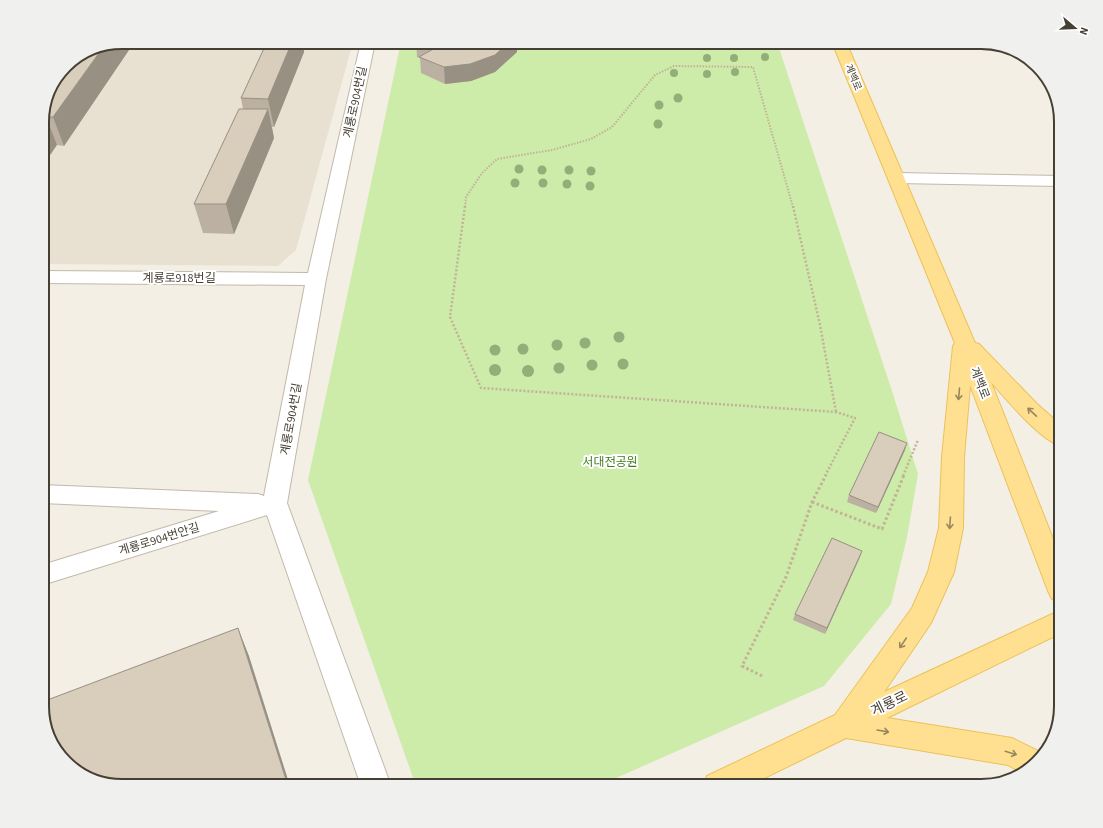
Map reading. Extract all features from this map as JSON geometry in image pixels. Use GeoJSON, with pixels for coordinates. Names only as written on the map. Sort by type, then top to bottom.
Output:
{"type":"FeatureCollection","features":[{"type":"Feature","properties":{"kind":"main road","name":"계백로"},"geometry":{"type":"LineString","coordinates":[[842,49],[964,341],[1054,572]]}},
{"type":"Feature","properties":{"kind":"main road"},"geometry":{"type":"LineString","coordinates":[[964,341],[1029,410],[1054,432]]}},
{"type":"Feature","properties":{"kind":"main road"},"geometry":{"type":"LineString","coordinates":[[964,341],[953,457],[950,528],[941,572],[922,615],[845,725],[1012,752],[1029,761]]}},
{"type":"Feature","properties":{"kind":"main road","name":"계룡로"},"geometry":{"type":"LineString","coordinates":[[732,779],[1054,624]]}},
{"type":"Feature","properties":{"kind":"street","name":"계룡로904번길"},"geometry":{"type":"LineString","coordinates":[[275,503],[316,279],[366,49]]}},
{"type":"Feature","properties":{"kind":"street"},"geometry":{"type":"LineString","coordinates":[[897,178],[1054,181]]}},
{"type":"Feature","properties":{"kind":"street","name":"계룡로918번길"},"geometry":{"type":"LineString","coordinates":[[49,277],[316,279]]}},
{"type":"Feature","properties":{"kind":"street"},"geometry":{"type":"LineString","coordinates":[[49,494],[275,503],[374,779]]}},
{"type":"Feature","properties":{"kind":"street","name":"계룡로904번안길"},"geometry":{"type":"LineString","coordinates":[[49,573],[275,503]]}},
{"type":"Feature","properties":{"kind":"path"},"geometry":{"type":"LineString","coordinates":[[762,676],[742,666],[786,577],[812,502],[855,418],[836,412],[482,388],[450,317],[466,197],[482,173],[497,159],[552,150],[591,139],[612,127],[655,75],[674,66],[753,67],[783,166],[827,351],[836,412]]}},
{"type":"Feature","properties":{"kind":"path"},"geometry":{"type":"LineString","coordinates":[[812,502],[882,529],[918,440]]}},
{"type":"Feature","properties":{"kind":"shaded area"},"geometry":{"type":"Polygon","coordinates":[[[114,49],[351,49],[296,250],[278,266],[49,264],[49,117],[50,109],[114,49]]]}},
{"type":"Feature","properties":{"kind":"green space","name":"서대전공원"},"geometry":{"type":"Polygon","coordinates":[[[400,49],[779,49],[918,474],[907,537],[891,604],[824,686],[614,779],[414,779],[308,480],[400,49]]]}},
{"type":"Feature","properties":{"kind":"building"},"geometry":{"type":"Polygon","coordinates":[[[264,49],[289,49],[268,99],[241,98],[264,49]]]}},
{"type":"Feature","properties":{"kind":"building"},"geometry":{"type":"Polygon","coordinates":[[[433,49],[501,49],[495,55],[470,64],[444,67],[419,57],[433,49]]]}},
{"type":"Feature","properties":{"kind":"building"},"geometry":{"type":"Polygon","coordinates":[[[99,53],[53,117],[49,117],[51,103],[61,81],[70,70],[81,61],[99,53]]]}},
{"type":"Feature","properties":{"kind":"building"},"geometry":{"type":"Polygon","coordinates":[[[239,109],[268,109],[226,204],[194,204],[239,109]]]}},
{"type":"Feature","properties":{"kind":"building"},"geometry":{"type":"Polygon","coordinates":[[[879,432],[907,443],[878,507],[849,495],[879,432]]]}},
{"type":"Feature","properties":{"kind":"building"},"geometry":{"type":"Polygon","coordinates":[[[832,538],[862,551],[827,628],[795,614],[832,538]]]}},
{"type":"Feature","properties":{"kind":"building"},"geometry":{"type":"Polygon","coordinates":[[[238,628],[286,779],[117,779],[99,775],[81,767],[70,758],[64,750],[51,725],[49,699],[238,628]]]}}]}
